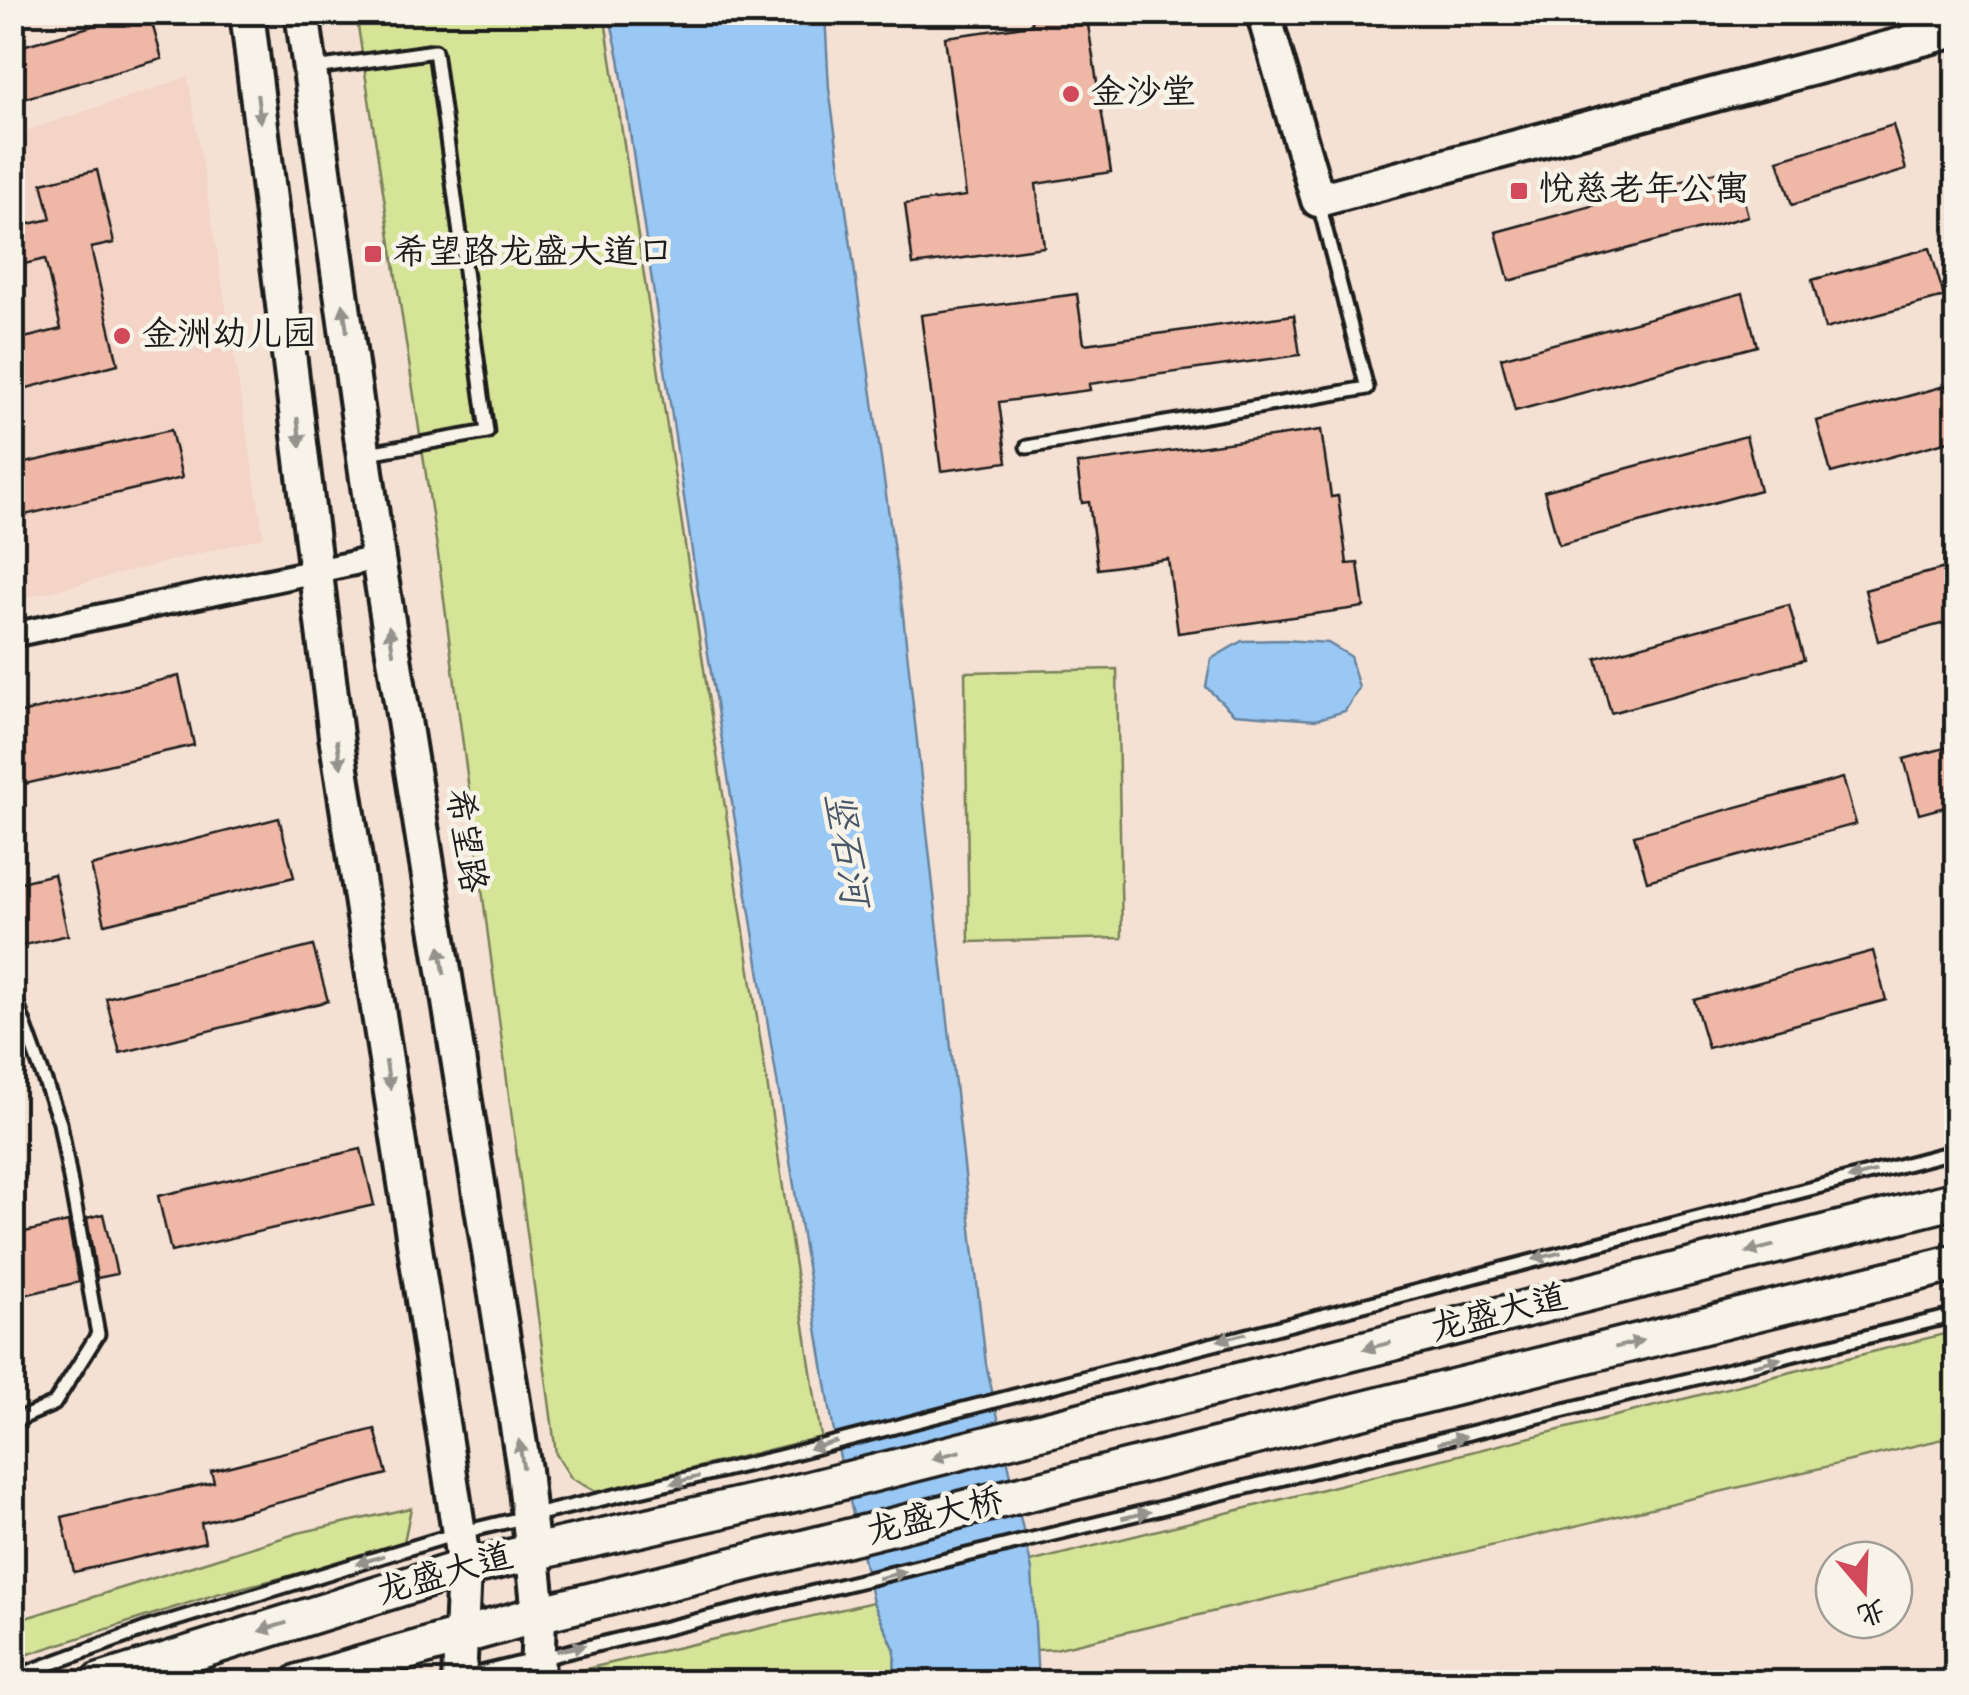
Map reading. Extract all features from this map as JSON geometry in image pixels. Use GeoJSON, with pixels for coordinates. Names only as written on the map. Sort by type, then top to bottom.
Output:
{"type":"FeatureCollection","features":[{"type":"Feature","properties":{"kind":"main road"},"geometry":{"type":"LineString","coordinates":[[247,12],[339,755],[460,1533],[464,1568],[454,1681]]}},
{"type":"Feature","properties":{"kind":"main road","name":"希望路"},"geometry":{"type":"LineString","coordinates":[[302,12],[378,558],[531,1534],[539,1614],[538,1669]]}},
{"type":"Feature","properties":{"kind":"main road"},"geometry":{"type":"LineString","coordinates":[[1263,12],[1318,200],[1956,30]]}},
{"type":"Feature","properties":{"kind":"main road","name":"龙盛大道"},"geometry":{"type":"LineString","coordinates":[[1040,1430],[1956,1200]]}},
{"type":"Feature","properties":{"kind":"main road","name":"龙盛大道"},"geometry":{"type":"LineString","coordinates":[[1059,1486],[1956,1263]]}},
{"type":"Feature","properties":{"kind":"main road","name":"龙盛大桥"},"geometry":{"type":"LineString","coordinates":[[796,1494],[1040,1430]]}},
{"type":"Feature","properties":{"kind":"main road","name":"龙盛大桥"},"geometry":{"type":"LineString","coordinates":[[811,1550],[1059,1486]]}},
{"type":"Feature","properties":{"kind":"main road","name":"龙盛大道"},"geometry":{"type":"LineString","coordinates":[[99,1682],[464,1568],[531,1534],[796,1494]]}},
{"type":"Feature","properties":{"kind":"main road","name":"龙盛大道"},"geometry":{"type":"LineString","coordinates":[[300,1682],[458,1634],[811,1550]]}},
{"type":"Feature","properties":{"kind":"street"},"geometry":{"type":"LineString","coordinates":[[12,635],[378,558]]}},
{"type":"Feature","properties":{"kind":"lane"},"geometry":{"type":"LineString","coordinates":[[310,69],[435,51],[487,432],[364,454]]}},
{"type":"Feature","properties":{"kind":"lane"},"geometry":{"type":"LineString","coordinates":[[1027,447],[1367,388],[1318,200]]}},
{"type":"Feature","properties":{"kind":"lane"},"geometry":{"type":"LineString","coordinates":[[12,990],[60,1124],[98,1334],[54,1404],[12,1422]]}},
{"type":"Feature","properties":{"kind":"lane"},"geometry":{"type":"LineString","coordinates":[[12,1678],[151,1627],[460,1533],[531,1534],[779,1457],[1018,1392],[1956,1151]]}},
{"type":"Feature","properties":{"kind":"lane"},"geometry":{"type":"LineString","coordinates":[[454,1681],[538,1669],[1041,1538],[1956,1315]]}},
{"type":"Feature","properties":{"kind":"shaded area","name":"金洲幼儿园"},"geometry":{"type":"Polygon","coordinates":[[[188,77],[264,537],[13,601],[13,135],[188,77]]]}},
{"type":"Feature","properties":{"kind":"green space"},"geometry":{"type":"Polygon","coordinates":[[[356,13],[604,13],[821,1437],[596,1492],[571,1478],[556,1454],[438,554],[356,13]]]}},
{"type":"Feature","properties":{"kind":"green space"},"geometry":{"type":"Polygon","coordinates":[[[1117,669],[1122,938],[969,942],[965,672],[1117,669]]]}},
{"type":"Feature","properties":{"kind":"green space"},"geometry":{"type":"Polygon","coordinates":[[[1956,1331],[1956,1436],[1055,1649],[1036,1650],[1030,1562],[1956,1331]]]}},
{"type":"Feature","properties":{"kind":"green space"},"geometry":{"type":"Polygon","coordinates":[[[411,1508],[403,1547],[217,1594],[13,1659],[13,1622],[298,1533],[411,1508]]]}},
{"type":"Feature","properties":{"kind":"green space"},"geometry":{"type":"Polygon","coordinates":[[[873,1602],[895,1650],[894,1682],[530,1682],[873,1602]]]}},
{"type":"Feature","properties":{"kind":"water","name":"竖石河"},"geometry":{"type":"Polygon","coordinates":[[[609,13],[825,13],[829,89],[903,615],[986,1364],[1032,1570],[1038,1682],[894,1682],[895,1650],[873,1602],[833,1427],[609,13]]]}},
{"type":"Feature","properties":{"kind":"water"},"geometry":{"type":"Polygon","coordinates":[[[1242,641],[1328,643],[1350,656],[1359,688],[1345,711],[1315,720],[1234,714],[1206,687],[1211,659],[1242,641]]]}},
{"type":"Feature","properties":{"kind":"building"},"geometry":{"type":"Polygon","coordinates":[[[149,12],[162,59],[12,102],[12,49],[149,12]]]}},
{"type":"Feature","properties":{"kind":"building"},"geometry":{"type":"Polygon","coordinates":[[[1086,12],[1111,172],[1036,184],[1044,247],[913,265],[905,204],[966,196],[945,37],[1032,25],[1031,16],[1086,12]]]}},
{"type":"Feature","properties":{"kind":"building"},"geometry":{"type":"Polygon","coordinates":[[[1893,125],[1906,170],[1792,205],[1778,160],[1893,125]]]}},
{"type":"Feature","properties":{"kind":"building"},"geometry":{"type":"Polygon","coordinates":[[[1735,167],[1748,216],[1509,281],[1496,232],[1735,167]]]}},
{"type":"Feature","properties":{"kind":"building"},"geometry":{"type":"Polygon","coordinates":[[[97,170],[114,243],[91,248],[118,364],[12,392],[12,341],[61,329],[45,259],[12,267],[12,228],[51,219],[42,183],[97,170]]]}},
{"type":"Feature","properties":{"kind":"building"},"geometry":{"type":"Polygon","coordinates":[[[1930,248],[1944,297],[1825,329],[1812,280],[1930,248]]]}},
{"type":"Feature","properties":{"kind":"building"},"geometry":{"type":"Polygon","coordinates":[[[1743,293],[1757,346],[1515,411],[1501,358],[1743,293]]]}},
{"type":"Feature","properties":{"kind":"building"},"geometry":{"type":"Polygon","coordinates":[[[1077,294],[1084,344],[1294,315],[1300,355],[1089,384],[1090,390],[999,402],[1007,462],[941,471],[921,315],[1077,294]]]}},
{"type":"Feature","properties":{"kind":"building"},"geometry":{"type":"Polygon","coordinates":[[[1956,383],[1956,439],[1831,473],[1817,421],[1956,383]]]}},
{"type":"Feature","properties":{"kind":"building"},"geometry":{"type":"Polygon","coordinates":[[[171,430],[182,478],[12,518],[12,466],[171,430]]]}},
{"type":"Feature","properties":{"kind":"building"},"geometry":{"type":"Polygon","coordinates":[[[1321,430],[1331,497],[1338,496],[1347,564],[1358,563],[1364,607],[1178,633],[1168,559],[1098,569],[1089,502],[1082,503],[1077,464],[1321,430]]]}},
{"type":"Feature","properties":{"kind":"building"},"geometry":{"type":"Polygon","coordinates":[[[1746,436],[1760,490],[1559,545],[1544,491],[1746,436]]]}},
{"type":"Feature","properties":{"kind":"building"},"geometry":{"type":"Polygon","coordinates":[[[1956,565],[1956,620],[1878,641],[1865,590],[1956,565]]]}},
{"type":"Feature","properties":{"kind":"building"},"geometry":{"type":"Polygon","coordinates":[[[1789,605],[1804,660],[1611,713],[1596,658],[1789,605]]]}},
{"type":"Feature","properties":{"kind":"building"},"geometry":{"type":"Polygon","coordinates":[[[179,676],[194,745],[12,787],[12,715],[179,676]]]}},
{"type":"Feature","properties":{"kind":"building"},"geometry":{"type":"Polygon","coordinates":[[[1956,745],[1956,804],[1919,814],[1904,759],[1956,745]]]}},
{"type":"Feature","properties":{"kind":"building"},"geometry":{"type":"Polygon","coordinates":[[[1843,778],[1856,824],[1647,881],[1634,835],[1843,778]]]}},
{"type":"Feature","properties":{"kind":"building"},"geometry":{"type":"Polygon","coordinates":[[[279,818],[294,877],[105,924],[91,866],[279,818]]]}},
{"type":"Feature","properties":{"kind":"building"},"geometry":{"type":"Polygon","coordinates":[[[54,874],[68,935],[12,948],[12,884],[54,874]]]}},
{"type":"Feature","properties":{"kind":"building"},"geometry":{"type":"Polygon","coordinates":[[[313,946],[328,1001],[120,1053],[106,998],[313,946]]]}},
{"type":"Feature","properties":{"kind":"building"},"geometry":{"type":"Polygon","coordinates":[[[1873,951],[1886,1000],[1708,1048],[1694,1000],[1873,951]]]}},
{"type":"Feature","properties":{"kind":"building"},"geometry":{"type":"Polygon","coordinates":[[[361,1149],[374,1205],[171,1252],[158,1196],[361,1149]]]}},
{"type":"Feature","properties":{"kind":"building"},"geometry":{"type":"Polygon","coordinates":[[[103,1214],[117,1274],[97,1278],[87,1218],[103,1214]]]}},
{"type":"Feature","properties":{"kind":"building"},"geometry":{"type":"Polygon","coordinates":[[[68,1222],[79,1282],[12,1298],[12,1235],[68,1222]]]}},
{"type":"Feature","properties":{"kind":"building"},"geometry":{"type":"Polygon","coordinates":[[[375,1429],[387,1474],[201,1523],[205,1542],[74,1572],[62,1517],[214,1482],[211,1471],[375,1429]]]}},
{"type":"Feature","properties":{"kind":"place","name":"金沙堂"},"geometry":{"type":"Point","coordinates":[1071,94]}},
{"type":"Feature","properties":{"kind":"place","name":"悦慈老年公寓"},"geometry":{"type":"Point","coordinates":[1519,191]}},
{"type":"Feature","properties":{"kind":"place","name":"希望路龙盛大道口"},"geometry":{"type":"Point","coordinates":[373,254]}},
{"type":"Feature","properties":{"kind":"place","name":"金洲幼儿园"},"geometry":{"type":"Point","coordinates":[122,336]}}]}
